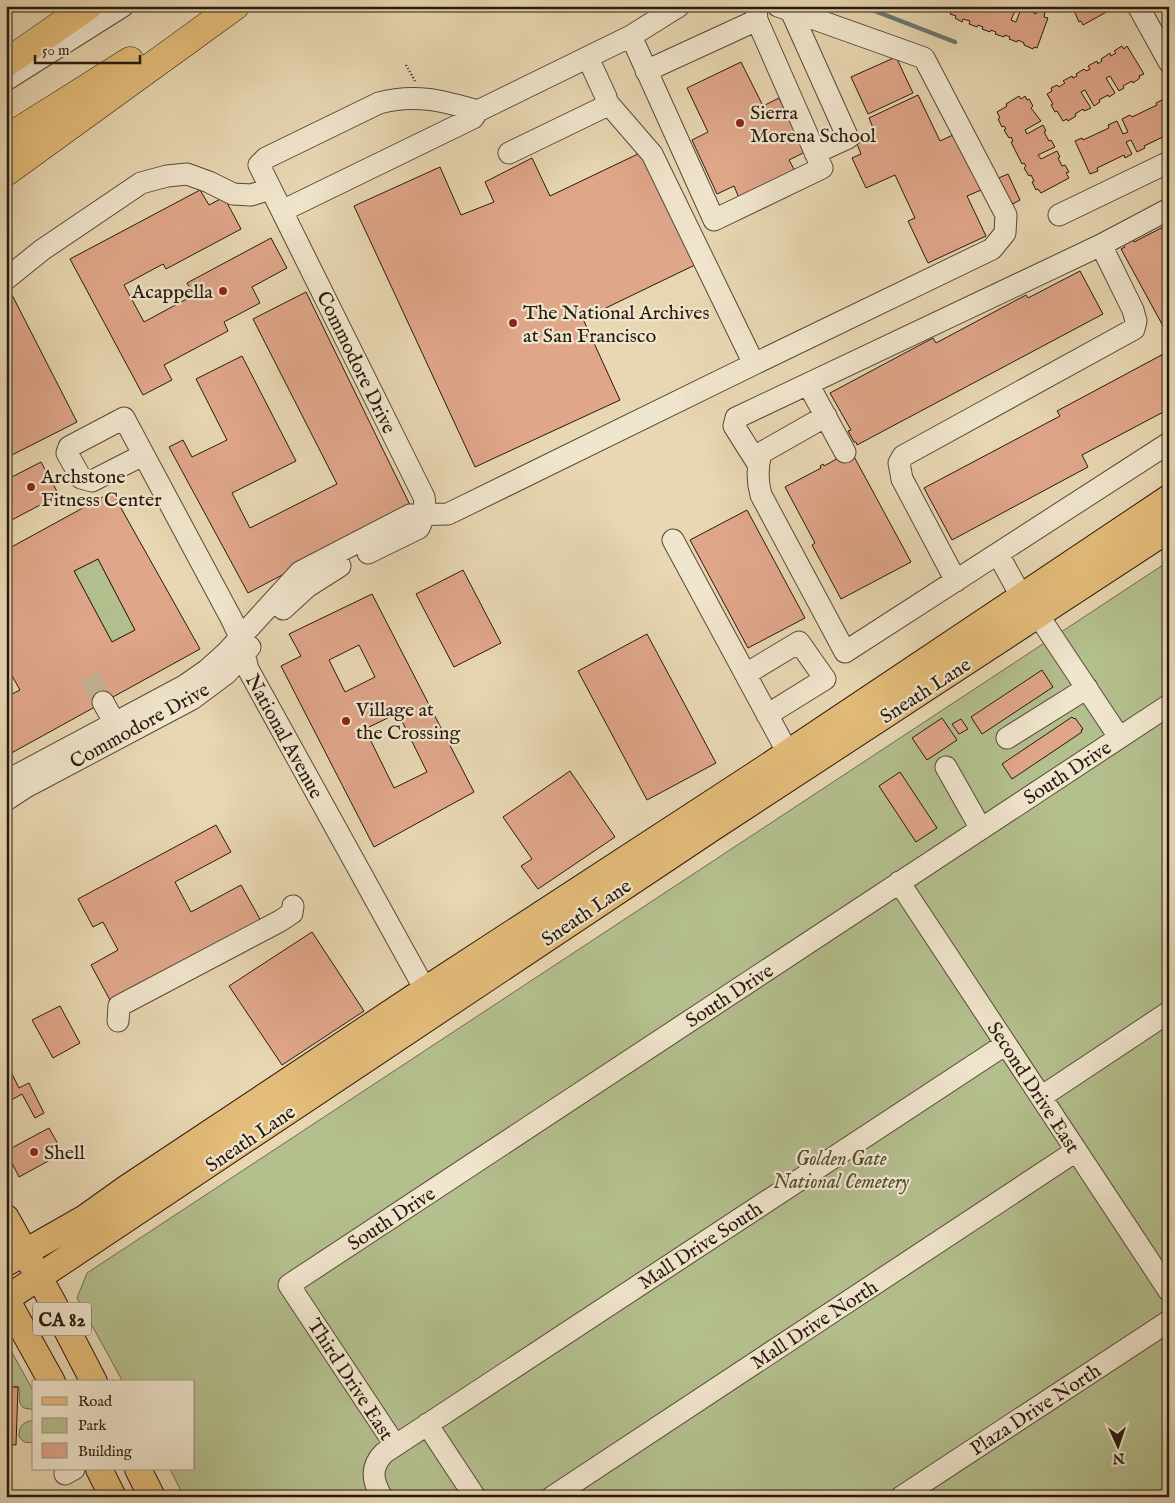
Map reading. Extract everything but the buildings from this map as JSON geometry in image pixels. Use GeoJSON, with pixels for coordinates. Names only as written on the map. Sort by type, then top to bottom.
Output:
{"type":"FeatureCollection","features":[{"type":"Feature","properties":{"kind":"highway"},"geometry":{"type":"LineString","coordinates":[[6,63],[88,6]]}},
{"type":"Feature","properties":{"kind":"highway"},"geometry":{"type":"LineString","coordinates":[[6,139],[217,6]]}},
{"type":"Feature","properties":{"kind":"highway"},"geometry":{"type":"LineString","coordinates":[[6,172],[235,6]]}},
{"type":"Feature","properties":{"kind":"main road","name":"Sneath Lane"},"geometry":{"type":"LineString","coordinates":[[6,1299],[40,1278],[431,1001],[539,917],[1169,498]]}},
{"type":"Feature","properties":{"kind":"main road","name":"Sneath Lane"},"geometry":{"type":"LineString","coordinates":[[16,1258],[85,1218],[127,1188],[715,826],[1169,529]]}},
{"type":"Feature","properties":{"kind":"main road","name":"CA 82"},"geometry":{"type":"LineString","coordinates":[[6,1218],[16,1258],[40,1278],[93,1380]]}},
{"type":"Feature","properties":{"kind":"main road","name":"CA 82"},"geometry":{"type":"LineString","coordinates":[[6,1299],[51,1380]]}},
{"type":"Feature","properties":{"kind":"main road"},"geometry":{"type":"LineString","coordinates":[[100,1470],[113,1497]]}},
{"type":"Feature","properties":{"kind":"main road"},"geometry":{"type":"LineString","coordinates":[[138,1470],[152,1497]]}},
{"type":"Feature","properties":{"kind":"street"},"geometry":{"type":"LineString","coordinates":[[6,80],[123,6]]}},
{"type":"Feature","properties":{"kind":"street"},"geometry":{"type":"LineString","coordinates":[[282,210],[472,118],[478,111],[631,36],[679,6]]}},
{"type":"Feature","properties":{"kind":"street"},"geometry":{"type":"LineString","coordinates":[[1138,6],[1169,62]]}},
{"type":"Feature","properties":{"kind":"street"},"geometry":{"type":"LineString","coordinates":[[785,9],[848,138],[815,153]]}},
{"type":"Feature","properties":{"kind":"street"},"geometry":{"type":"LineString","coordinates":[[424,515],[448,514],[992,249],[1005,233],[1006,215],[924,58],[785,9]]}},
{"type":"Feature","properties":{"kind":"street"},"geometry":{"type":"LineString","coordinates":[[631,36],[646,71],[714,220],[822,168],[756,13],[646,71]]}},
{"type":"Feature","properties":{"kind":"street"},"geometry":{"type":"LineString","coordinates":[[588,58],[607,102],[652,154],[754,364]]}},
{"type":"Feature","properties":{"kind":"street","name":"Commodore Drive"},"geometry":{"type":"LineString","coordinates":[[6,781],[192,699],[227,673],[242,646],[307,587],[328,573],[419,528],[424,515],[424,497],[258,165],[266,158],[380,103],[396,98],[414,97],[437,100],[478,111]]}},
{"type":"Feature","properties":{"kind":"street"},"geometry":{"type":"LineString","coordinates":[[509,153],[604,107],[607,102]]}},
{"type":"Feature","properties":{"kind":"street"},"geometry":{"type":"LineString","coordinates":[[1059,216],[1169,162]]}},
{"type":"Feature","properties":{"kind":"street"},"geometry":{"type":"LineString","coordinates":[[6,279],[42,250],[141,183],[167,176],[187,174],[233,194],[251,195],[270,189]]}},
{"type":"Feature","properties":{"kind":"street"},"geometry":{"type":"LineString","coordinates":[[758,464],[734,426],[736,418],[1101,245],[1169,209]]}},
{"type":"Feature","properties":{"kind":"street"},"geometry":{"type":"LineString","coordinates":[[956,581],[902,479],[899,463],[903,456],[1134,329],[1136,321],[1133,310],[1101,245]]}},
{"type":"Feature","properties":{"kind":"street"},"geometry":{"type":"LineString","coordinates":[[808,384],[845,452]]}},
{"type":"Feature","properties":{"kind":"street"},"geometry":{"type":"LineString","coordinates":[[826,416],[761,453],[758,464],[758,485],[761,495],[845,652],[1169,444]]}},
{"type":"Feature","properties":{"kind":"street","name":"National Avenue"},"geometry":{"type":"LineString","coordinates":[[143,455],[231,618],[251,675],[431,1001]]}},
{"type":"Feature","properties":{"kind":"street"},"geometry":{"type":"LineString","coordinates":[[673,540],[788,753]]}},
{"type":"Feature","properties":{"kind":"street"},"geometry":{"type":"LineString","coordinates":[[998,554],[1021,596],[1038,615],[1120,737]]}},
{"type":"Feature","properties":{"kind":"street"},"geometry":{"type":"LineString","coordinates":[[746,674],[799,642],[825,679],[768,715]]}},
{"type":"Feature","properties":{"kind":"street"},"geometry":{"type":"LineString","coordinates":[[1007,738],[1087,688]]}},
{"type":"Feature","properties":{"kind":"street"},"geometry":{"type":"LineString","coordinates":[[103,702],[118,730]]}},
{"type":"Feature","properties":{"kind":"street","name":"South Drive"},"geometry":{"type":"LineString","coordinates":[[289,1285],[1169,705]]}},
{"type":"Feature","properties":{"kind":"street","name":"Commodore Drive"},"geometry":{"type":"LineString","coordinates":[[6,800],[118,730]]}},
{"type":"Feature","properties":{"kind":"street"},"geometry":{"type":"LineString","coordinates":[[946,767],[981,829]]}},
{"type":"Feature","properties":{"kind":"street","name":"Second Drive East"},"geometry":{"type":"LineString","coordinates":[[899,882],[1169,1292]]}},
{"type":"Feature","properties":{"kind":"street"},"geometry":{"type":"LineString","coordinates":[[118,1021],[119,1006],[280,921],[292,914],[293,906]]}},
{"type":"Feature","properties":{"kind":"street"},"geometry":{"type":"LineString","coordinates":[[1041,1097],[1169,1012]]}},
{"type":"Feature","properties":{"kind":"street","name":"Mall Drive South"},"geometry":{"type":"LineString","coordinates":[[395,1445],[1006,1044]]}},
{"type":"Feature","properties":{"kind":"street","name":"Mall Drive North"},"geometry":{"type":"LineString","coordinates":[[552,1497],[1076,1151]]}},
{"type":"Feature","properties":{"kind":"street","name":"Third Drive East"},"geometry":{"type":"LineString","coordinates":[[289,1285],[395,1445],[379,1457],[373,1470],[375,1484],[382,1497]]}},
{"type":"Feature","properties":{"kind":"street","name":"Plaza Drive North"},"geometry":{"type":"LineString","coordinates":[[901,1497],[1169,1321]]}},
{"type":"Feature","properties":{"kind":"street"},"geometry":{"type":"LineString","coordinates":[[427,1424],[475,1497]]}},
{"type":"Feature","properties":{"kind":"green space"},"geometry":{"type":"Polygon","coordinates":[[[98,559],[135,630],[112,642],[74,571],[98,559]]]}},
{"type":"Feature","properties":{"kind":"green space","name":"Golden Gate National Cemetery"},"geometry":{"type":"Polygon","coordinates":[[[1169,561],[1169,1481],[1151,1497],[184,1497],[170,1470],[195,1470],[195,1380],[122,1380],[77,1298],[87,1273],[1169,561]]]}},
{"type":"Feature","properties":{"kind":"green space"},"geometry":{"type":"Polygon","coordinates":[[[6,1342],[32,1388],[32,1409],[24,1408],[20,1403],[19,1387],[6,1386],[6,1342]]]}},
{"type":"Feature","properties":{"kind":"green space"},"geometry":{"type":"Polygon","coordinates":[[[32,1421],[32,1443],[24,1442],[19,1437],[19,1431],[24,1424],[32,1421]]]}},
{"type":"Feature","properties":{"kind":"waterway"},"geometry":{"type":"LineString","coordinates":[[862,6],[955,42]]}},
{"type":"Feature","properties":{"kind":"tunnel"},"geometry":{"type":"LineString","coordinates":[[89,677],[103,702]]}},
{"type":"Feature","properties":{"kind":"place","name":"Sierra Morena School"},"geometry":{"type":"Point","coordinates":[740,123]}},
{"type":"Feature","properties":{"kind":"place","name":"Acappella"},"geometry":{"type":"Point","coordinates":[223,291]}},
{"type":"Feature","properties":{"kind":"place","name":"The National Archives at San Francisco"},"geometry":{"type":"Point","coordinates":[513,323]}},
{"type":"Feature","properties":{"kind":"place","name":"Archstone Fitness Center"},"geometry":{"type":"Point","coordinates":[31,487]}},
{"type":"Feature","properties":{"kind":"place","name":"Village at the Crossing"},"geometry":{"type":"Point","coordinates":[346,721]}},
{"type":"Feature","properties":{"kind":"place","name":"Shell"},"geometry":{"type":"Point","coordinates":[34,1152]}}]}
